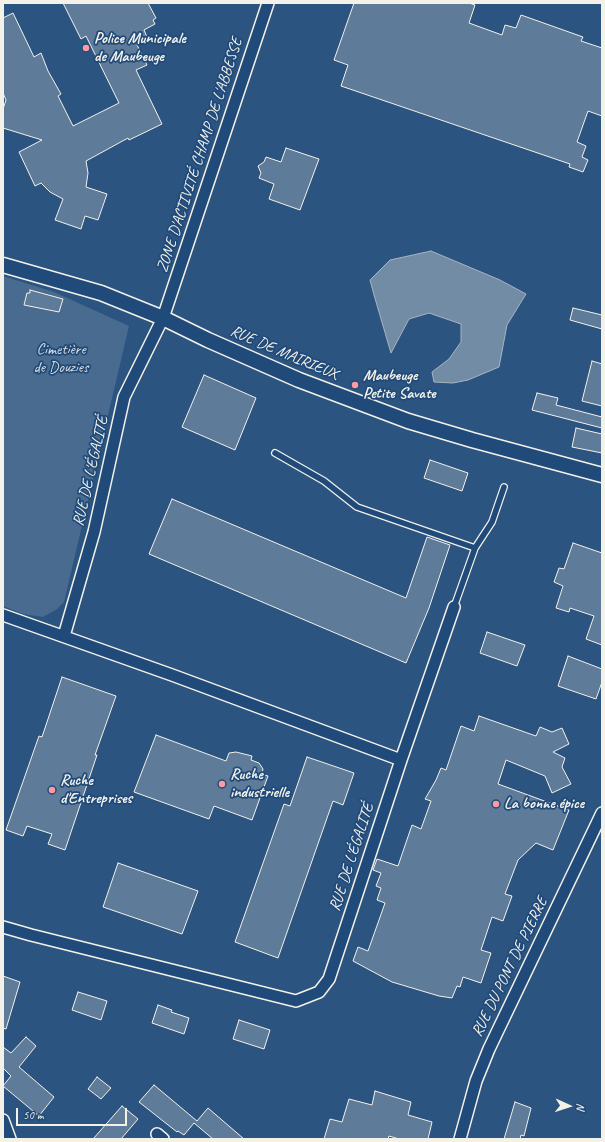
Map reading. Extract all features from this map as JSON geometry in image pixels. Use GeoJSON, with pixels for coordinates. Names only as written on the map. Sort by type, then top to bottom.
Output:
{"type":"FeatureCollection","features":[{"type":"Feature","properties":{"kind":"street","name":"ZONE D'ACTIVITÉ CHAMP DE L'ABBESSE"},"geometry":{"type":"LineString","coordinates":[[164,318],[268,3]]}},
{"type":"Feature","properties":{"kind":"street","name":"RUE DE MAIRIEUX"},"geometry":{"type":"LineString","coordinates":[[3,265],[101,293],[164,318],[208,340],[299,380],[408,421],[602,475]]}},
{"type":"Feature","properties":{"kind":"street","name":"RUE DE L'ÉGALITÉ"},"geometry":{"type":"LineString","coordinates":[[64,636],[94,532],[124,397],[164,318]]}},
{"type":"Feature","properties":{"kind":"street","name":"RUE DE L'ÉGALITÉ"},"geometry":{"type":"LineString","coordinates":[[3,927],[69,945],[296,1001],[319,992],[329,980],[401,760],[454,607]]}},
{"type":"Feature","properties":{"kind":"street"},"geometry":{"type":"LineString","coordinates":[[3,615],[401,760]]}},
{"type":"Feature","properties":{"kind":"street","name":"RUE DU PONT DE PIERRE"},"geometry":{"type":"LineString","coordinates":[[460,1139],[476,1081],[489,1049],[602,813]]}},
{"type":"Feature","properties":{"kind":"street"},"geometry":{"type":"LineString","coordinates":[[3,1120],[10,1139]]}},
{"type":"Feature","properties":{"kind":"lane"},"geometry":{"type":"LineString","coordinates":[[275,453],[324,481],[357,507],[475,548]]}},
{"type":"Feature","properties":{"kind":"lane"},"geometry":{"type":"LineString","coordinates":[[454,607],[475,548],[492,522],[504,487]]}},
{"type":"Feature","properties":{"kind":"green space","name":"Cimetière de Douzies"},"geometry":{"type":"Polygon","coordinates":[[[3,276],[54,292],[129,326],[64,602],[57,609],[43,617],[23,614],[3,606],[3,276]]]}},
{"type":"Feature","properties":{"kind":"shaded area"},"geometry":{"type":"Polygon","coordinates":[[[431,251],[500,280],[526,294],[507,325],[499,367],[468,380],[453,383],[434,382],[432,372],[449,359],[461,342],[461,324],[429,313],[409,319],[391,353],[370,280],[390,260],[431,251]]]}},
{"type":"Feature","properties":{"kind":"building"},"geometry":{"type":"Polygon","coordinates":[[[63,3],[148,3],[156,18],[153,20],[155,24],[144,30],[147,37],[136,43],[147,65],[136,70],[162,124],[129,140],[128,138],[86,161],[88,173],[86,187],[107,194],[98,220],[85,216],[81,229],[55,220],[63,199],[50,192],[41,183],[35,186],[19,152],[42,140],[3,128],[3,109],[6,100],[3,93],[3,18],[13,13],[34,57],[41,53],[48,71],[61,94],[58,96],[73,126],[119,103],[86,36],[81,39],[63,3]]]}},
{"type":"Feature","properties":{"kind":"building"},"geometry":{"type":"Polygon","coordinates":[[[354,3],[469,3],[475,5],[469,23],[502,35],[505,25],[516,28],[521,15],[583,37],[581,41],[602,48],[602,116],[588,111],[577,142],[586,146],[582,157],[588,160],[583,172],[569,167],[570,164],[341,86],[348,65],[334,60],[354,3]]]}},
{"type":"Feature","properties":{"kind":"building"},"geometry":{"type":"Polygon","coordinates":[[[286,148],[319,159],[300,210],[269,199],[274,184],[259,178],[261,173],[258,166],[264,162],[266,157],[281,162],[286,148]]]}},
{"type":"Feature","properties":{"kind":"building"},"geometry":{"type":"Polygon","coordinates":[[[30,290],[63,299],[59,312],[24,305],[27,293],[30,293],[30,290]]]}},
{"type":"Feature","properties":{"kind":"building"},"geometry":{"type":"Polygon","coordinates":[[[573,308],[602,315],[602,329],[570,320],[573,308]]]}},
{"type":"Feature","properties":{"kind":"building"},"geometry":{"type":"Polygon","coordinates":[[[592,361],[602,364],[602,406],[582,401],[592,361]]]}},
{"type":"Feature","properties":{"kind":"building"},"geometry":{"type":"Polygon","coordinates":[[[204,375],[256,398],[235,450],[182,427],[204,375]]]}},
{"type":"Feature","properties":{"kind":"building"},"geometry":{"type":"Polygon","coordinates":[[[537,393],[558,398],[556,405],[602,417],[602,428],[532,410],[537,393]]]}},
{"type":"Feature","properties":{"kind":"building"},"geometry":{"type":"Polygon","coordinates":[[[576,428],[602,434],[602,453],[572,447],[576,428]]]}},
{"type":"Feature","properties":{"kind":"building"},"geometry":{"type":"Polygon","coordinates":[[[430,460],[468,473],[462,491],[424,478],[430,460]]]}},
{"type":"Feature","properties":{"kind":"building"},"geometry":{"type":"Polygon","coordinates":[[[172,499],[406,598],[427,537],[450,545],[429,608],[406,663],[149,554],[172,499]]]}},
{"type":"Feature","properties":{"kind":"building"},"geometry":{"type":"Polygon","coordinates":[[[573,543],[602,553],[602,645],[586,639],[594,616],[570,608],[569,612],[556,608],[563,586],[554,582],[559,568],[564,569],[573,543]]]}},
{"type":"Feature","properties":{"kind":"building"},"geometry":{"type":"Polygon","coordinates":[[[487,632],[525,645],[517,666],[480,653],[487,632]]]}},
{"type":"Feature","properties":{"kind":"building"},"geometry":{"type":"Polygon","coordinates":[[[568,656],[602,669],[602,682],[596,699],[558,686],[568,656]]]}},
{"type":"Feature","properties":{"kind":"building","name":"Ruche d'Entreprises"},"geometry":{"type":"Polygon","coordinates":[[[62,677],[116,696],[95,755],[97,755],[65,850],[48,844],[52,834],[27,826],[23,836],[6,830],[39,736],[42,737],[62,677]]]}},
{"type":"Feature","properties":{"kind":"building"},"geometry":{"type":"Polygon","coordinates":[[[479,716],[536,736],[540,727],[552,732],[562,728],[569,744],[553,752],[565,758],[562,767],[571,784],[552,793],[545,776],[506,760],[498,784],[569,810],[553,850],[536,843],[518,860],[505,894],[512,896],[503,921],[492,917],[481,950],[491,953],[481,983],[463,977],[460,987],[457,986],[452,998],[439,996],[392,982],[353,961],[358,947],[368,951],[385,903],[377,900],[381,888],[376,886],[381,873],[373,870],[377,859],[398,866],[412,825],[421,829],[431,801],[425,799],[441,768],[446,770],[461,726],[474,731],[479,716]]]}},
{"type":"Feature","properties":{"kind":"building"},"geometry":{"type":"Polygon","coordinates":[[[156,735],[226,761],[229,753],[236,752],[252,756],[251,760],[259,763],[263,769],[262,774],[268,776],[252,820],[214,806],[209,819],[134,792],[156,735]]]}},
{"type":"Feature","properties":{"kind":"building"},"geometry":{"type":"Polygon","coordinates":[[[307,757],[354,773],[343,805],[333,801],[278,958],[235,942],[284,804],[290,806],[307,757]]]}},
{"type":"Feature","properties":{"kind":"building"},"geometry":{"type":"Polygon","coordinates":[[[118,863],[198,891],[182,934],[103,907],[118,863]]]}},
{"type":"Feature","properties":{"kind":"building"},"geometry":{"type":"Polygon","coordinates":[[[3,976],[20,982],[6,1029],[3,1028],[3,976]]]}},
{"type":"Feature","properties":{"kind":"building"},"geometry":{"type":"Polygon","coordinates":[[[78,992],[107,1001],[101,1020],[72,1010],[78,992]]]}},
{"type":"Feature","properties":{"kind":"building"},"geometry":{"type":"Polygon","coordinates":[[[158,1005],[172,1010],[171,1012],[189,1018],[184,1034],[152,1023],[158,1005]]]}},
{"type":"Feature","properties":{"kind":"building"},"geometry":{"type":"Polygon","coordinates":[[[239,1020],[270,1030],[264,1049],[233,1039],[239,1020]]]}},
{"type":"Feature","properties":{"kind":"building"},"geometry":{"type":"Polygon","coordinates":[[[26,1037],[36,1046],[19,1067],[54,1097],[39,1116],[3,1086],[11,1076],[3,1068],[3,1047],[11,1053],[26,1037]]]}},
{"type":"Feature","properties":{"kind":"building"},"geometry":{"type":"Polygon","coordinates":[[[97,1077],[111,1088],[101,1099],[88,1089],[97,1077]]]}},
{"type":"Feature","properties":{"kind":"building"},"geometry":{"type":"Polygon","coordinates":[[[154,1085],[197,1121],[208,1108],[244,1139],[213,1139],[194,1123],[184,1135],[178,1131],[177,1132],[139,1102],[154,1085]]]}},
{"type":"Feature","properties":{"kind":"building"},"geometry":{"type":"Polygon","coordinates":[[[375,1091],[411,1102],[408,1115],[432,1122],[428,1139],[399,1139],[389,1136],[388,1139],[324,1139],[330,1119],[342,1122],[349,1099],[372,1105],[375,1091]]]}},
{"type":"Feature","properties":{"kind":"building"},"geometry":{"type":"Polygon","coordinates":[[[515,1102],[531,1108],[524,1136],[521,1135],[520,1139],[504,1139],[515,1102]]]}},
{"type":"Feature","properties":{"kind":"building"},"geometry":{"type":"Polygon","coordinates":[[[122,1106],[138,1119],[121,1139],[93,1139],[122,1106]]]}},
{"type":"Feature","properties":{"kind":"place","name":"Police Municipale de Maubeuge"},"geometry":{"type":"Point","coordinates":[86,48]}},
{"type":"Feature","properties":{"kind":"place","name":"Maubeuge Petite Savate"},"geometry":{"type":"Point","coordinates":[355,385]}},
{"type":"Feature","properties":{"kind":"place","name":"Ruche industrielle"},"geometry":{"type":"Point","coordinates":[222,784]}},
{"type":"Feature","properties":{"kind":"place","name":"Ruche d'Entreprises"},"geometry":{"type":"Point","coordinates":[52,790]}},
{"type":"Feature","properties":{"kind":"place","name":"La bonne épice"},"geometry":{"type":"Point","coordinates":[496,804]}}]}
